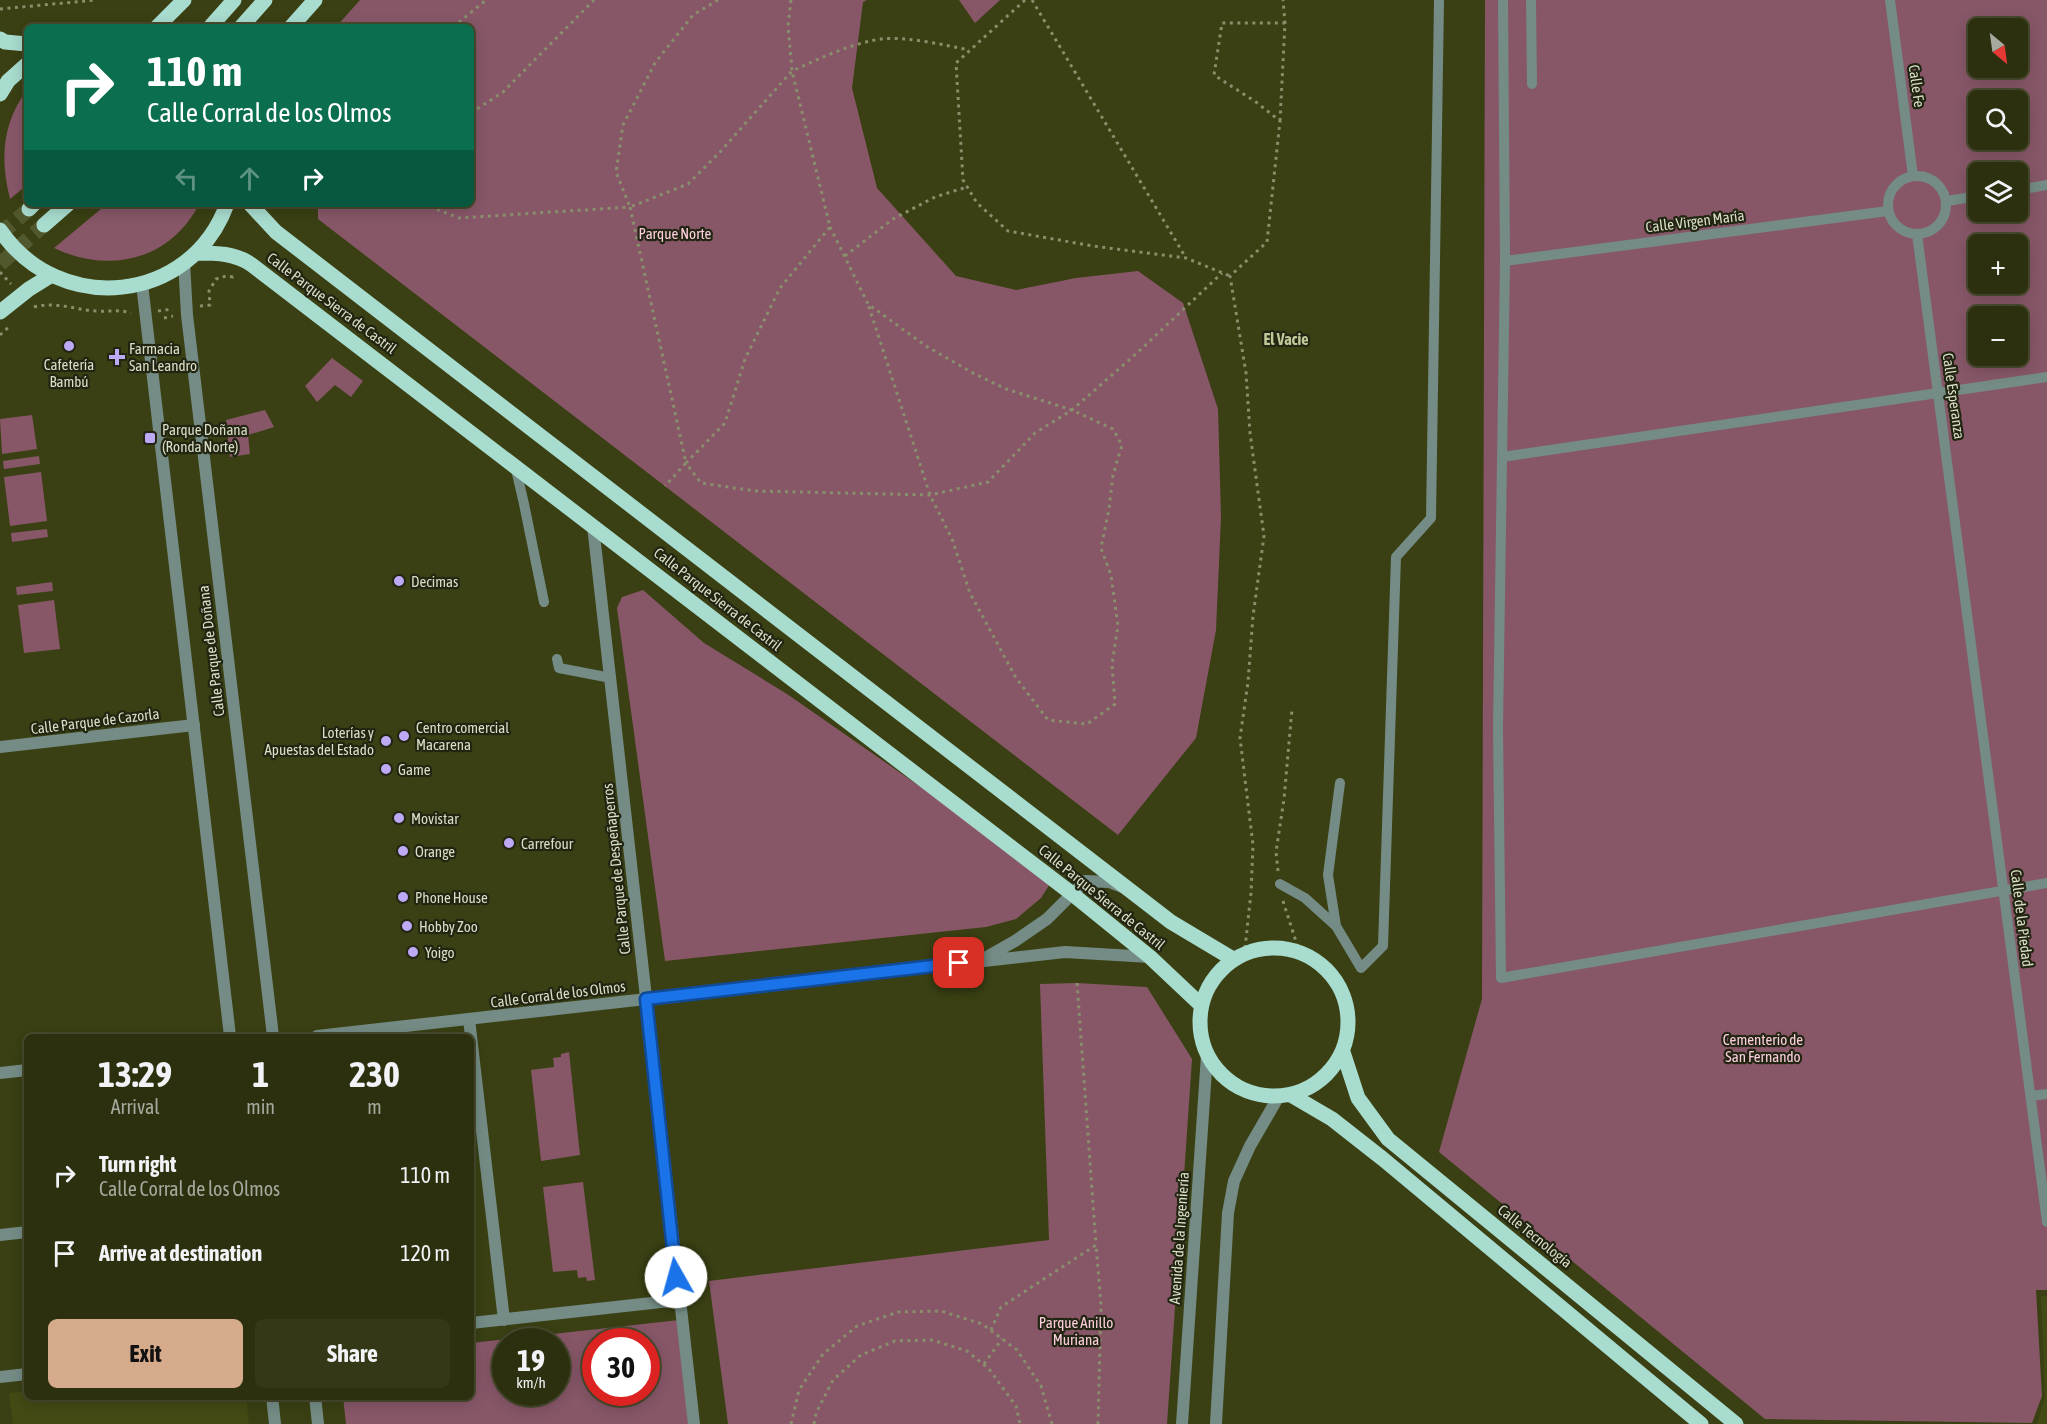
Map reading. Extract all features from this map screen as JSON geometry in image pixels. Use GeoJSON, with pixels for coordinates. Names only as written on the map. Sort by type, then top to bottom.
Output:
{"type":"FeatureCollection","features":[{"type":"Feature","properties":{"kind":"main road"},"geometry":{"type":"LineString","coordinates":[[159,24],[184,0]]}},
{"type":"Feature","properties":{"kind":"main road"},"geometry":{"type":"LineString","coordinates":[[214,24],[234,0]]}},
{"type":"Feature","properties":{"kind":"main road"},"geometry":{"type":"LineString","coordinates":[[244,24],[265,0]]}},
{"type":"Feature","properties":{"kind":"main road"},"geometry":{"type":"LineString","coordinates":[[294,24],[315,0]]}},
{"type":"Feature","properties":{"kind":"main road"},"geometry":{"type":"LineString","coordinates":[[0,39],[5,42],[24,44]]}},
{"type":"Feature","properties":{"kind":"main road"},"geometry":{"type":"LineString","coordinates":[[0,94],[8,81],[24,67]]}},
{"type":"Feature","properties":{"kind":"main road"},"geometry":{"type":"LineString","coordinates":[[44,225],[65,207]]}},
{"type":"Feature","properties":{"kind":"main road"},"geometry":{"type":"LineString","coordinates":[[0,230],[18,252],[50,276],[69,283],[104,289],[142,284],[160,277],[184,262],[196,252],[216,228],[226,207]]}},
{"type":"Feature","properties":{"kind":"main road","name":"Calle Parque Sierra de Castril"},"geometry":{"type":"LineString","coordinates":[[253,207],[271,227],[1171,921],[1239,957]]}},
{"type":"Feature","properties":{"kind":"main road","name":"Calle Parque Sierra de Castril"},"geometry":{"type":"LineString","coordinates":[[196,252],[227,254],[246,260],[1071,893],[1149,957],[1201,1005]]}},
{"type":"Feature","properties":{"kind":"main road"},"geometry":{"type":"LineString","coordinates":[[0,312],[50,276]]}},
{"type":"Feature","properties":{"kind":"main road"},"geometry":{"type":"LineString","coordinates":[[1285,1095],[1322,1079],[1343,1052],[1348,1012],[1332,975],[1299,951],[1274,947],[1239,957],[1213,979],[1201,1005],[1200,1030],[1207,1055],[1225,1078],[1250,1093],[1285,1095],[1332,1119],[1701,1424]]}},
{"type":"Feature","properties":{"kind":"main road","name":"Calle Tecnología"},"geometry":{"type":"LineString","coordinates":[[1343,1052],[1358,1098],[1388,1139],[1736,1424]]}},
{"type":"Feature","properties":{"kind":"street","name":"Calle Parque de Doñana"},"geometry":{"type":"LineString","coordinates":[[184,262],[188,321],[273,1034]]}},
{"type":"Feature","properties":{"kind":"street","name":"Calle Parque de Doñana"},"geometry":{"type":"LineString","coordinates":[[142,284],[230,1034]]}},
{"type":"Feature","properties":{"kind":"street","name":"Calle Parque de Despeñaperros"},"geometry":{"type":"LineString","coordinates":[[593,526],[694,1424]]}},
{"type":"Feature","properties":{"kind":"street","name":"Calle Parque de Cazorla"},"geometry":{"type":"LineString","coordinates":[[0,747],[194,724]]}},
{"type":"Feature","properties":{"kind":"street"},"geometry":{"type":"LineString","coordinates":[[981,960],[1015,941],[1047,919],[1085,881],[1109,882],[1132,891]]}},
{"type":"Feature","properties":{"kind":"street","name":"Calle Corral de los Olmos"},"geometry":{"type":"LineString","coordinates":[[335,1034],[1065,952],[1149,957]]}},
{"type":"Feature","properties":{"kind":"street"},"geometry":{"type":"LineString","coordinates":[[469,1019],[471,1034]]}},
{"type":"Feature","properties":{"kind":"street","name":"Avenida de la Ingeniería"},"geometry":{"type":"LineString","coordinates":[[1182,1424],[1207,1055]]}},
{"type":"Feature","properties":{"kind":"street"},"geometry":{"type":"LineString","coordinates":[[474,1062],[504,1320]]}},
{"type":"Feature","properties":{"kind":"street"},"geometry":{"type":"LineString","coordinates":[[0,1073],[24,1070]]}},
{"type":"Feature","properties":{"kind":"street"},"geometry":{"type":"LineString","coordinates":[[1216,1424],[1228,1213],[1234,1181],[1250,1146],[1285,1095]]}},
{"type":"Feature","properties":{"kind":"street"},"geometry":{"type":"LineString","coordinates":[[0,1235],[24,1232]]}},
{"type":"Feature","properties":{"kind":"street"},"geometry":{"type":"LineString","coordinates":[[474,1323],[679,1300]]}},
{"type":"Feature","properties":{"kind":"street"},"geometry":{"type":"LineString","coordinates":[[0,1377],[24,1374]]}},
{"type":"Feature","properties":{"kind":"street"},"geometry":{"type":"LineString","coordinates":[[272,1400],[275,1424]]}},
{"type":"Feature","properties":{"kind":"street"},"geometry":{"type":"LineString","coordinates":[[315,1400],[318,1424]]}},
{"type":"Feature","properties":{"kind":"lane"},"geometry":{"type":"LineString","coordinates":[[1280,884],[1305,898],[1336,926],[1361,968],[1383,946],[1396,556],[1431,519],[1439,0]]}},
{"type":"Feature","properties":{"kind":"lane"},"geometry":{"type":"LineString","coordinates":[[1503,0],[1505,261],[1498,728],[1501,978],[2047,883]]}},
{"type":"Feature","properties":{"kind":"lane"},"geometry":{"type":"LineString","coordinates":[[1531,0],[1532,84]]}},
{"type":"Feature","properties":{"kind":"lane","name":"Calle Fe"},"geometry":{"type":"LineString","coordinates":[[1890,0],[1913,176]]}},
{"type":"Feature","properties":{"kind":"lane"},"geometry":{"type":"LineString","coordinates":[[1913,176],[1929,178],[1936,182],[1947,201],[1939,225],[1925,233],[1909,233],[1896,225],[1888,211],[1893,188],[1899,182],[1913,176]]}},
{"type":"Feature","properties":{"kind":"lane"},"geometry":{"type":"LineString","coordinates":[[2028,188],[2047,185]]}},
{"type":"Feature","properties":{"kind":"lane"},"geometry":{"type":"LineString","coordinates":[[1947,201],[1968,198]]}},
{"type":"Feature","properties":{"kind":"lane","name":"Calle Virgen María"},"geometry":{"type":"LineString","coordinates":[[1505,261],[1888,211]]}},
{"type":"Feature","properties":{"kind":"lane","name":"Calle Esperanza"},"geometry":{"type":"LineString","coordinates":[[1917,234],[1968,618]]}},
{"type":"Feature","properties":{"kind":"lane"},"geometry":{"type":"LineString","coordinates":[[1502,457],[2047,377]]}},
{"type":"Feature","properties":{"kind":"lane"},"geometry":{"type":"LineString","coordinates":[[514,465],[544,602]]}},
{"type":"Feature","properties":{"kind":"lane","name":"Calle de la Piedad"},"geometry":{"type":"LineString","coordinates":[[1968,618],[2047,1222]]}},
{"type":"Feature","properties":{"kind":"lane"},"geometry":{"type":"LineString","coordinates":[[557,659],[559,668],[611,678]]}},
{"type":"Feature","properties":{"kind":"lane"},"geometry":{"type":"LineString","coordinates":[[1336,926],[1328,875],[1340,783]]}},
{"type":"Feature","properties":{"kind":"lane"},"geometry":{"type":"LineString","coordinates":[[2031,1096],[2047,1094]]}},
{"type":"Feature","properties":{"kind":"path"},"geometry":{"type":"LineString","coordinates":[[0,9],[96,0]]}},
{"type":"Feature","properties":{"kind":"path"},"geometry":{"type":"LineString","coordinates":[[457,24],[486,0]]}},
{"type":"Feature","properties":{"kind":"path"},"geometry":{"type":"LineString","coordinates":[[474,111],[504,92],[594,0]]}},
{"type":"Feature","properties":{"kind":"path"},"geometry":{"type":"LineString","coordinates":[[718,0],[693,15],[655,63],[622,125],[616,172],[630,207],[686,463],[701,483],[755,491],[930,495],[988,482],[1035,433],[1072,410],[1222,273]]}},
{"type":"Feature","properties":{"kind":"path"},"geometry":{"type":"LineString","coordinates":[[791,0],[788,26],[792,71],[830,226],[868,304],[930,495],[952,539],[970,593],[1016,678],[1048,720],[1087,724],[1115,704],[1112,664],[1118,626],[1111,575],[1101,548],[1113,475],[1122,444],[1113,429],[1072,410],[1006,389],[971,372],[926,346],[868,304]]}},
{"type":"Feature","properties":{"kind":"path"},"geometry":{"type":"LineString","coordinates":[[1024,0],[956,63],[963,180],[977,203],[1008,231],[1093,246],[1186,258],[1230,276]]}},
{"type":"Feature","properties":{"kind":"path"},"geometry":{"type":"LineString","coordinates":[[1032,0],[1186,258]]}},
{"type":"Feature","properties":{"kind":"path"},"geometry":{"type":"LineString","coordinates":[[1230,276],[1267,242],[1280,121],[1285,23],[1283,0]]}},
{"type":"Feature","properties":{"kind":"path"},"geometry":{"type":"LineString","coordinates":[[1280,121],[1256,102],[1214,75],[1222,23],[1285,23]]}},
{"type":"Feature","properties":{"kind":"path"},"geometry":{"type":"LineString","coordinates":[[431,207],[459,218],[630,207],[688,184],[720,152],[792,71],[844,48],[883,39],[929,42],[969,50]]}},
{"type":"Feature","properties":{"kind":"path"},"geometry":{"type":"LineString","coordinates":[[845,256],[893,219],[935,197],[967,187]]}},
{"type":"Feature","properties":{"kind":"path"},"geometry":{"type":"LineString","coordinates":[[665,486],[725,423],[745,359],[780,288],[830,226]]}},
{"type":"Feature","properties":{"kind":"path"},"geometry":{"type":"LineString","coordinates":[[0,272],[14,288]]}},
{"type":"Feature","properties":{"kind":"path"},"geometry":{"type":"LineString","coordinates":[[1230,276],[1246,373],[1250,433],[1264,536],[1240,738],[1253,845],[1251,893],[1239,957]]}},
{"type":"Feature","properties":{"kind":"path"},"geometry":{"type":"LineString","coordinates":[[164,318],[175,316]]}},
{"type":"Feature","properties":{"kind":"path"},"geometry":{"type":"LineString","coordinates":[[1292,709],[1284,800],[1276,852],[1284,909],[1299,951]]}},
{"type":"Feature","properties":{"kind":"path"},"geometry":{"type":"LineString","coordinates":[[1077,983],[1101,1305],[1098,1424]]}},
{"type":"Feature","properties":{"kind":"path"},"geometry":{"type":"LineString","coordinates":[[991,1330],[1001,1307],[1096,1245]]}},
{"type":"Feature","properties":{"kind":"path"},"geometry":{"type":"LineString","coordinates":[[791,1424],[799,1390],[823,1354],[857,1326],[897,1311],[941,1311],[982,1324],[991,1330],[1017,1350],[1041,1386],[1052,1424]]}},
{"type":"Feature","properties":{"kind":"path"},"geometry":{"type":"LineString","coordinates":[[984,1364],[1002,1339]]}},
{"type":"Feature","properties":{"kind":"path"},"geometry":{"type":"LineString","coordinates":[[814,1424],[816,1413],[833,1380],[861,1355],[895,1341],[932,1340],[968,1351],[984,1364],[1016,1406],[1020,1424]]}},
{"type":"Feature","properties":{"kind":"shaded area"},"geometry":{"type":"Polygon","coordinates":[[[2041,1296],[2047,1296],[2047,1424],[2037,1424],[2045,1397],[2041,1296]]]}},
{"type":"Feature","properties":{"kind":"shaded area"},"geometry":{"type":"Polygon","coordinates":[[[24,1391],[24,1400],[246,1400],[249,1424],[13,1424],[9,1393],[24,1391]]]}},
{"type":"Feature","properties":{"kind":"green space","name":"Parque Norte"},"geometry":{"type":"Polygon","coordinates":[[[360,0],[867,0],[863,2],[852,88],[877,188],[956,276],[1016,290],[1076,278],[1138,271],[1183,303],[1218,409],[1221,517],[1216,630],[1196,738],[1118,835],[318,219],[318,207],[474,207],[474,24],[339,24],[360,0]]]}},
{"type":"Feature","properties":{"kind":"green space"},"geometry":{"type":"Polygon","coordinates":[[[959,0],[1000,0],[975,23],[959,0]]]}},
{"type":"Feature","properties":{"kind":"green space","name":"Cementerio de San Fernando"},"geometry":{"type":"Polygon","coordinates":[[[1485,0],[2047,0],[2047,1290],[2036,1290],[2042,1396],[2032,1423],[1765,1419],[1439,1152],[1482,999],[1485,0]]]}},
{"type":"Feature","properties":{"kind":"green space"},"geometry":{"type":"Polygon","coordinates":[[[24,95],[24,187],[10,199],[5,170],[5,142],[12,115],[24,95]]]}},
{"type":"Feature","properties":{"kind":"green space"},"geometry":{"type":"Polygon","coordinates":[[[103,207],[197,207],[187,223],[172,239],[155,250],[136,257],[116,261],[95,260],[54,248],[103,207]]]}},
{"type":"Feature","properties":{"kind":"green space"},"geometry":{"type":"Polygon","coordinates":[[[332,358],[363,381],[351,397],[335,385],[317,402],[305,386],[332,358]]]}},
{"type":"Feature","properties":{"kind":"green space"},"geometry":{"type":"Polygon","coordinates":[[[265,410],[274,427],[248,435],[250,454],[230,457],[226,420],[265,410]]]}},
{"type":"Feature","properties":{"kind":"green space"},"geometry":{"type":"Polygon","coordinates":[[[32,415],[37,449],[2,454],[0,419],[32,415]]]}},
{"type":"Feature","properties":{"kind":"green space"},"geometry":{"type":"Polygon","coordinates":[[[39,456],[40,464],[4,469],[3,461],[39,456]]]}},
{"type":"Feature","properties":{"kind":"green space"},"geometry":{"type":"Polygon","coordinates":[[[41,472],[47,521],[10,526],[4,477],[41,472]]]}},
{"type":"Feature","properties":{"kind":"green space"},"geometry":{"type":"Polygon","coordinates":[[[47,529],[48,537],[12,542],[11,533],[47,529]]]}},
{"type":"Feature","properties":{"kind":"green space"},"geometry":{"type":"Polygon","coordinates":[[[52,582],[53,591],[17,595],[16,587],[52,582]]]}},
{"type":"Feature","properties":{"kind":"green space"},"geometry":{"type":"Polygon","coordinates":[[[643,590],[704,643],[787,694],[1053,879],[1041,898],[1016,919],[986,927],[665,961],[617,608],[622,597],[643,590]]]}},
{"type":"Feature","properties":{"kind":"green space"},"geometry":{"type":"Polygon","coordinates":[[[54,600],[60,649],[24,653],[18,605],[54,600]]]}},
{"type":"Feature","properties":{"kind":"green space","name":"Parque Anillo Muriana"},"geometry":{"type":"Polygon","coordinates":[[[1077,983],[1147,987],[1192,1059],[1167,1424],[728,1424],[709,1281],[1049,1240],[1040,984],[1077,983]]]}},
{"type":"Feature","properties":{"kind":"green space"},"geometry":{"type":"Polygon","coordinates":[[[569,1052],[580,1155],[541,1161],[531,1070],[554,1067],[553,1058],[561,1057],[561,1054],[569,1052]]]}},
{"type":"Feature","properties":{"kind":"green space"},"geometry":{"type":"Polygon","coordinates":[[[583,1182],[595,1280],[587,1281],[586,1277],[578,1278],[577,1270],[553,1272],[543,1187],[583,1182]]]}},
{"type":"Feature","properties":{"kind":"green space"},"geometry":{"type":"Polygon","coordinates":[[[679,1320],[691,1424],[346,1424],[343,1400],[474,1400],[474,1343],[492,1341],[492,1406],[570,1406],[570,1332],[582,1331],[582,1406],[660,1406],[660,1328],[607,1328],[679,1320]]]}},
{"type":"Feature","properties":{"kind":"tunnel"},"geometry":{"type":"LineString","coordinates":[[0,234],[29,209]]}},
{"type":"Feature","properties":{"kind":"tunnel"},"geometry":{"type":"LineString","coordinates":[[0,264],[44,225]]}},
{"type":"Feature","properties":{"kind":"place","name":"Cafetería Bambú"},"geometry":{"type":"Point","coordinates":[69,346]}},
{"type":"Feature","properties":{"kind":"place","name":"Farmacia San Leandro"},"geometry":{"type":"Point","coordinates":[117,357]}},
{"type":"Feature","properties":{"kind":"place","name":"Parque Doñana (Ronda Norte)"},"geometry":{"type":"Point","coordinates":[150,438]}},
{"type":"Feature","properties":{"kind":"place","name":"Decimas"},"geometry":{"type":"Point","coordinates":[399,581]}},
{"type":"Feature","properties":{"kind":"place","name":"Centro comercial Macarena"},"geometry":{"type":"Point","coordinates":[404,736]}},
{"type":"Feature","properties":{"kind":"place","name":"Loterías y Apuestas del Estado"},"geometry":{"type":"Point","coordinates":[386,741]}},
{"type":"Feature","properties":{"kind":"place","name":"Game"},"geometry":{"type":"Point","coordinates":[386,769]}},
{"type":"Feature","properties":{"kind":"place","name":"Movistar"},"geometry":{"type":"Point","coordinates":[399,818]}},
{"type":"Feature","properties":{"kind":"place","name":"Carrefour"},"geometry":{"type":"Point","coordinates":[509,843]}},
{"type":"Feature","properties":{"kind":"place","name":"Orange"},"geometry":{"type":"Point","coordinates":[403,851]}},
{"type":"Feature","properties":{"kind":"place","name":"Phone House"},"geometry":{"type":"Point","coordinates":[403,897]}},
{"type":"Feature","properties":{"kind":"place","name":"Hobby Zoo"},"geometry":{"type":"Point","coordinates":[407,926]}},
{"type":"Feature","properties":{"kind":"place","name":"Yoigo"},"geometry":{"type":"Point","coordinates":[413,952]}},
{"type":"Feature","properties":{"kind":"district","name":"El Vacie"},"geometry":{"type":"Point","coordinates":[1286,339]}},
{"type":"Feature","properties":{"kind":"route"},"geometry":{"type":"LineString","coordinates":[[676,1277],[646,999],[959,963]]}}]}
